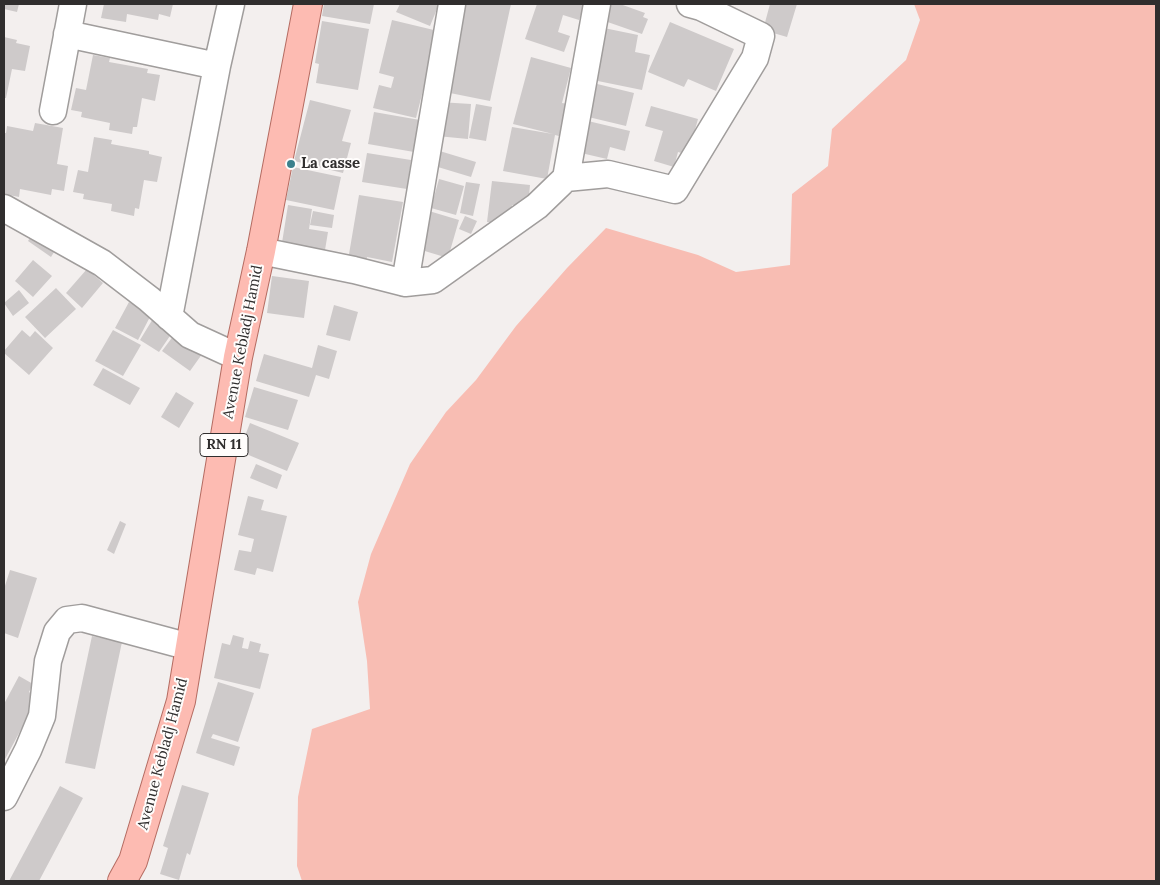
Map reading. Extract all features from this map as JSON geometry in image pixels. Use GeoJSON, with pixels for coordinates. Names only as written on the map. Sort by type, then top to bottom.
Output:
{"type":"FeatureCollection","features":[{"type":"Feature","properties":{"kind":"main road","name":"Avenue Kebladj Hamid"},"geometry":{"type":"LineString","coordinates":[[122,881],[134,861],[180,701],[238,357],[261,251],[308,4]]}},
{"type":"Feature","properties":{"kind":"street"},"geometry":{"type":"LineString","coordinates":[[53,111],[73,4]]}},
{"type":"Feature","properties":{"kind":"street"},"geometry":{"type":"LineString","coordinates":[[169,317],[217,66],[231,4]]}},
{"type":"Feature","properties":{"kind":"street"},"geometry":{"type":"LineString","coordinates":[[405,283],[452,4]]}},
{"type":"Feature","properties":{"kind":"street"},"geometry":{"type":"LineString","coordinates":[[261,251],[354,270],[405,283],[433,280],[537,206],[566,178],[597,4]]}},
{"type":"Feature","properties":{"kind":"street"},"geometry":{"type":"LineString","coordinates":[[566,178],[608,174],[675,190],[755,58],[761,36],[701,7],[690,4]]}},
{"type":"Feature","properties":{"kind":"street"},"geometry":{"type":"LineString","coordinates":[[67,34],[217,66]]}},
{"type":"Feature","properties":{"kind":"street"},"geometry":{"type":"LineString","coordinates":[[4,208],[102,263],[190,335],[238,357]]}},
{"type":"Feature","properties":{"kind":"street"},"geometry":{"type":"LineString","coordinates":[[4,797],[28,750],[42,716],[48,661],[57,632],[67,620],[82,618],[190,647]]}},
{"type":"Feature","properties":{"kind":"shaded area"},"geometry":{"type":"Polygon","coordinates":[[[914,4],[1156,4],[1156,881],[302,881],[297,866],[298,797],[312,729],[370,709],[367,661],[358,602],[371,554],[410,464],[446,412],[476,380],[516,326],[567,268],[606,228],[698,255],[736,272],[790,265],[792,194],[828,166],[832,129],[906,60],[920,20],[914,4]]]}},
{"type":"Feature","properties":{"kind":"building"},"geometry":{"type":"Polygon","coordinates":[[[4,4],[19,4],[17,12],[4,9],[4,4]]]}},
{"type":"Feature","properties":{"kind":"building"},"geometry":{"type":"Polygon","coordinates":[[[104,4],[173,4],[170,17],[159,14],[158,20],[127,14],[126,22],[101,18],[104,4]]]}},
{"type":"Feature","properties":{"kind":"building"},"geometry":{"type":"Polygon","coordinates":[[[324,4],[374,4],[370,24],[322,16],[324,4]]]}},
{"type":"Feature","properties":{"kind":"building"},"geometry":{"type":"Polygon","coordinates":[[[400,4],[439,4],[430,26],[396,12],[400,4]]]}},
{"type":"Feature","properties":{"kind":"building"},"geometry":{"type":"Polygon","coordinates":[[[460,4],[511,4],[490,101],[440,91],[460,4]]]}},
{"type":"Feature","properties":{"kind":"building"},"geometry":{"type":"Polygon","coordinates":[[[537,4],[585,4],[579,20],[563,15],[558,32],[570,36],[564,52],[525,39],[537,4]]]}},
{"type":"Feature","properties":{"kind":"building"},"geometry":{"type":"Polygon","coordinates":[[[604,4],[620,4],[645,13],[643,17],[648,19],[642,34],[599,19],[604,4]]]}},
{"type":"Feature","properties":{"kind":"building"},"geometry":{"type":"Polygon","coordinates":[[[770,4],[797,4],[787,37],[763,30],[770,4]]]}},
{"type":"Feature","properties":{"kind":"building"},"geometry":{"type":"Polygon","coordinates":[[[392,20],[438,31],[416,118],[373,108],[379,85],[391,88],[394,77],[379,73],[392,20]]]}},
{"type":"Feature","properties":{"kind":"building"},"geometry":{"type":"Polygon","coordinates":[[[322,21],[369,29],[358,90],[316,83],[319,64],[315,63],[322,21]]]}},
{"type":"Feature","properties":{"kind":"building"},"geometry":{"type":"Polygon","coordinates":[[[670,22],[734,49],[716,91],[688,79],[684,87],[648,72],[670,22]]]}},
{"type":"Feature","properties":{"kind":"building"},"geometry":{"type":"Polygon","coordinates":[[[599,27],[638,35],[635,52],[650,55],[642,90],[588,79],[599,27]]]}},
{"type":"Feature","properties":{"kind":"building"},"geometry":{"type":"Polygon","coordinates":[[[4,37],[17,40],[16,43],[30,46],[25,71],[12,69],[6,98],[4,98],[4,37]]]}},
{"type":"Feature","properties":{"kind":"building"},"geometry":{"type":"Polygon","coordinates":[[[93,55],[110,58],[109,62],[148,69],[147,73],[160,75],[155,101],[142,98],[137,127],[133,127],[132,134],[109,130],[110,123],[81,117],[82,112],[71,110],[76,88],[86,90],[93,55]]]}},
{"type":"Feature","properties":{"kind":"building"},"geometry":{"type":"Polygon","coordinates":[[[531,57],[571,68],[562,103],[568,104],[559,136],[555,135],[547,179],[503,171],[512,127],[553,134],[513,124],[531,57]]]}},
{"type":"Feature","properties":{"kind":"building"},"geometry":{"type":"Polygon","coordinates":[[[589,82],[634,93],[626,126],[580,115],[589,82]]]}},
{"type":"Feature","properties":{"kind":"building"},"geometry":{"type":"Polygon","coordinates":[[[310,100],[351,110],[342,141],[351,143],[343,173],[294,161],[310,100]]]}},
{"type":"Feature","properties":{"kind":"building"},"geometry":{"type":"Polygon","coordinates":[[[439,102],[471,104],[468,139],[437,136],[439,102]]]}},
{"type":"Feature","properties":{"kind":"building"},"geometry":{"type":"Polygon","coordinates":[[[476,104],[492,107],[486,141],[469,138],[476,104]]]}},
{"type":"Feature","properties":{"kind":"building"},"geometry":{"type":"Polygon","coordinates":[[[651,106],[698,119],[688,155],[678,152],[674,167],[654,161],[663,131],[645,126],[651,106]]]}},
{"type":"Feature","properties":{"kind":"building"},"geometry":{"type":"Polygon","coordinates":[[[374,112],[420,120],[414,152],[368,144],[374,112]]]}},
{"type":"Feature","properties":{"kind":"building"},"geometry":{"type":"Polygon","coordinates":[[[588,121],[630,131],[625,151],[610,147],[607,159],[581,153],[588,121]]]}},
{"type":"Feature","properties":{"kind":"building"},"geometry":{"type":"Polygon","coordinates":[[[35,123],[63,128],[57,164],[68,166],[64,191],[52,189],[51,195],[20,189],[19,197],[4,194],[4,133],[6,133],[7,126],[33,131],[35,123]]]}},
{"type":"Feature","properties":{"kind":"building"},"geometry":{"type":"Polygon","coordinates":[[[94,137],[112,140],[111,144],[149,151],[149,154],[162,157],[157,182],[144,180],[139,209],[135,208],[134,216],[111,211],[112,204],[83,199],[84,194],[73,192],[78,170],[88,172],[94,137]]]}},
{"type":"Feature","properties":{"kind":"building"},"geometry":{"type":"Polygon","coordinates":[[[433,149],[476,162],[471,177],[428,164],[433,149]]]}},
{"type":"Feature","properties":{"kind":"building"},"geometry":{"type":"Polygon","coordinates":[[[367,153],[411,160],[407,189],[362,182],[367,153]]]}},
{"type":"Feature","properties":{"kind":"building"},"geometry":{"type":"Polygon","coordinates":[[[293,167],[341,177],[334,210],[286,200],[293,167]]]}},
{"type":"Feature","properties":{"kind":"building"},"geometry":{"type":"Polygon","coordinates":[[[439,179],[464,186],[456,215],[431,208],[439,179]]]}},
{"type":"Feature","properties":{"kind":"building"},"geometry":{"type":"Polygon","coordinates":[[[492,181],[530,185],[528,206],[512,205],[510,224],[487,222],[492,181]]]}},
{"type":"Feature","properties":{"kind":"building"},"geometry":{"type":"Polygon","coordinates":[[[466,182],[480,184],[473,216],[460,213],[466,182]]]}},
{"type":"Feature","properties":{"kind":"building"},"geometry":{"type":"Polygon","coordinates":[[[359,195],[403,202],[392,262],[367,257],[365,269],[347,266],[359,195]]]}},
{"type":"Feature","properties":{"kind":"building"},"geometry":{"type":"Polygon","coordinates":[[[288,205],[312,209],[309,229],[328,232],[324,256],[281,249],[288,205]]]}},
{"type":"Feature","properties":{"kind":"building"},"geometry":{"type":"Polygon","coordinates":[[[313,211],[334,215],[332,228],[310,225],[313,211]]]}},
{"type":"Feature","properties":{"kind":"building"},"geometry":{"type":"Polygon","coordinates":[[[429,211],[459,220],[448,258],[418,249],[429,211]]]}},
{"type":"Feature","properties":{"kind":"building"},"geometry":{"type":"Polygon","coordinates":[[[465,216],[477,221],[471,234],[459,229],[465,216]]]}},
{"type":"Feature","properties":{"kind":"building"},"geometry":{"type":"Polygon","coordinates":[[[36,228],[59,244],[51,257],[28,241],[36,228]]]}},
{"type":"Feature","properties":{"kind":"building"},"geometry":{"type":"Polygon","coordinates":[[[33,260],[52,276],[33,297],[15,281],[33,260]]]}},
{"type":"Feature","properties":{"kind":"building"},"geometry":{"type":"Polygon","coordinates":[[[87,269],[103,283],[82,308],[66,293],[87,269]]]}},
{"type":"Feature","properties":{"kind":"building"},"geometry":{"type":"Polygon","coordinates":[[[272,276],[309,281],[304,318],[267,313],[272,276]]]}},
{"type":"Feature","properties":{"kind":"building"},"geometry":{"type":"Polygon","coordinates":[[[56,288],[76,309],[45,338],[25,317],[56,288]]]}},
{"type":"Feature","properties":{"kind":"building"},"geometry":{"type":"Polygon","coordinates":[[[19,290],[29,303],[13,316],[4,303],[19,290]]]}},
{"type":"Feature","properties":{"kind":"building"},"geometry":{"type":"Polygon","coordinates":[[[129,302],[152,313],[138,340],[115,328],[129,302]]]}},
{"type":"Feature","properties":{"kind":"building"},"geometry":{"type":"Polygon","coordinates":[[[334,305],[358,312],[350,341],[326,335],[334,305]]]}},
{"type":"Feature","properties":{"kind":"building"},"geometry":{"type":"Polygon","coordinates":[[[154,317],[174,330],[159,352],[140,340],[154,317]]]}},
{"type":"Feature","properties":{"kind":"building"},"geometry":{"type":"Polygon","coordinates":[[[22,330],[30,337],[35,331],[53,348],[29,375],[4,353],[22,330]]]}},
{"type":"Feature","properties":{"kind":"building"},"geometry":{"type":"Polygon","coordinates":[[[113,330],[141,345],[123,376],[95,361],[113,330]]]}},
{"type":"Feature","properties":{"kind":"building"},"geometry":{"type":"Polygon","coordinates":[[[177,331],[205,350],[190,371],[162,351],[177,331]]]}},
{"type":"Feature","properties":{"kind":"building"},"geometry":{"type":"Polygon","coordinates":[[[318,345],[337,351],[329,379],[316,375],[309,397],[256,381],[264,354],[312,368],[318,345]]]}},
{"type":"Feature","properties":{"kind":"building"},"geometry":{"type":"Polygon","coordinates":[[[103,368],[140,388],[130,405],[93,385],[103,368]]]}},
{"type":"Feature","properties":{"kind":"building"},"geometry":{"type":"Polygon","coordinates":[[[254,387],[298,400],[288,430],[245,417],[254,387]]]}},
{"type":"Feature","properties":{"kind":"building"},"geometry":{"type":"Polygon","coordinates":[[[176,392],[194,403],[179,428],[161,417],[176,392]]]}},
{"type":"Feature","properties":{"kind":"building"},"geometry":{"type":"Polygon","coordinates":[[[250,423],[299,443],[287,471],[239,451],[250,423]]]}},
{"type":"Feature","properties":{"kind":"building"},"geometry":{"type":"Polygon","coordinates":[[[256,464],[282,475],[277,489],[250,478],[256,464]]]}},
{"type":"Feature","properties":{"kind":"building"},"geometry":{"type":"Polygon","coordinates":[[[248,496],[264,500],[261,510],[287,516],[273,572],[257,568],[255,575],[234,570],[239,550],[251,552],[254,539],[238,535],[248,496]]]}},
{"type":"Feature","properties":{"kind":"building"},"geometry":{"type":"Polygon","coordinates":[[[120,521],[126,524],[114,554],[107,550],[120,521]]]}},
{"type":"Feature","properties":{"kind":"building"},"geometry":{"type":"Polygon","coordinates":[[[10,570],[37,578],[18,638],[4,633],[4,589],[10,570]]]}},
{"type":"Feature","properties":{"kind":"building"},"geometry":{"type":"Polygon","coordinates":[[[233,635],[244,638],[242,648],[248,649],[250,641],[261,644],[259,652],[269,654],[260,689],[214,678],[222,643],[230,645],[233,635]]]}},
{"type":"Feature","properties":{"kind":"building"},"geometry":{"type":"Polygon","coordinates":[[[92,636],[122,642],[95,769],[65,763],[92,636]]]}},
{"type":"Feature","properties":{"kind":"building"},"geometry":{"type":"Polygon","coordinates":[[[19,676],[33,684],[29,692],[38,698],[4,761],[4,704],[19,676]]]}},
{"type":"Feature","properties":{"kind":"building"},"geometry":{"type":"Polygon","coordinates":[[[218,682],[254,693],[238,742],[213,734],[211,738],[240,747],[234,766],[196,753],[218,682]]]}},
{"type":"Feature","properties":{"kind":"building"},"geometry":{"type":"Polygon","coordinates":[[[182,785],[209,793],[190,855],[187,853],[179,880],[160,874],[168,848],[163,846],[182,785]]]}},
{"type":"Feature","properties":{"kind":"building"},"geometry":{"type":"Polygon","coordinates":[[[60,786],[83,798],[39,881],[9,881],[60,786]]]}},
{"type":"Feature","properties":{"kind":"place","name":"La casse"},"geometry":{"type":"Point","coordinates":[291,164]}}]}
